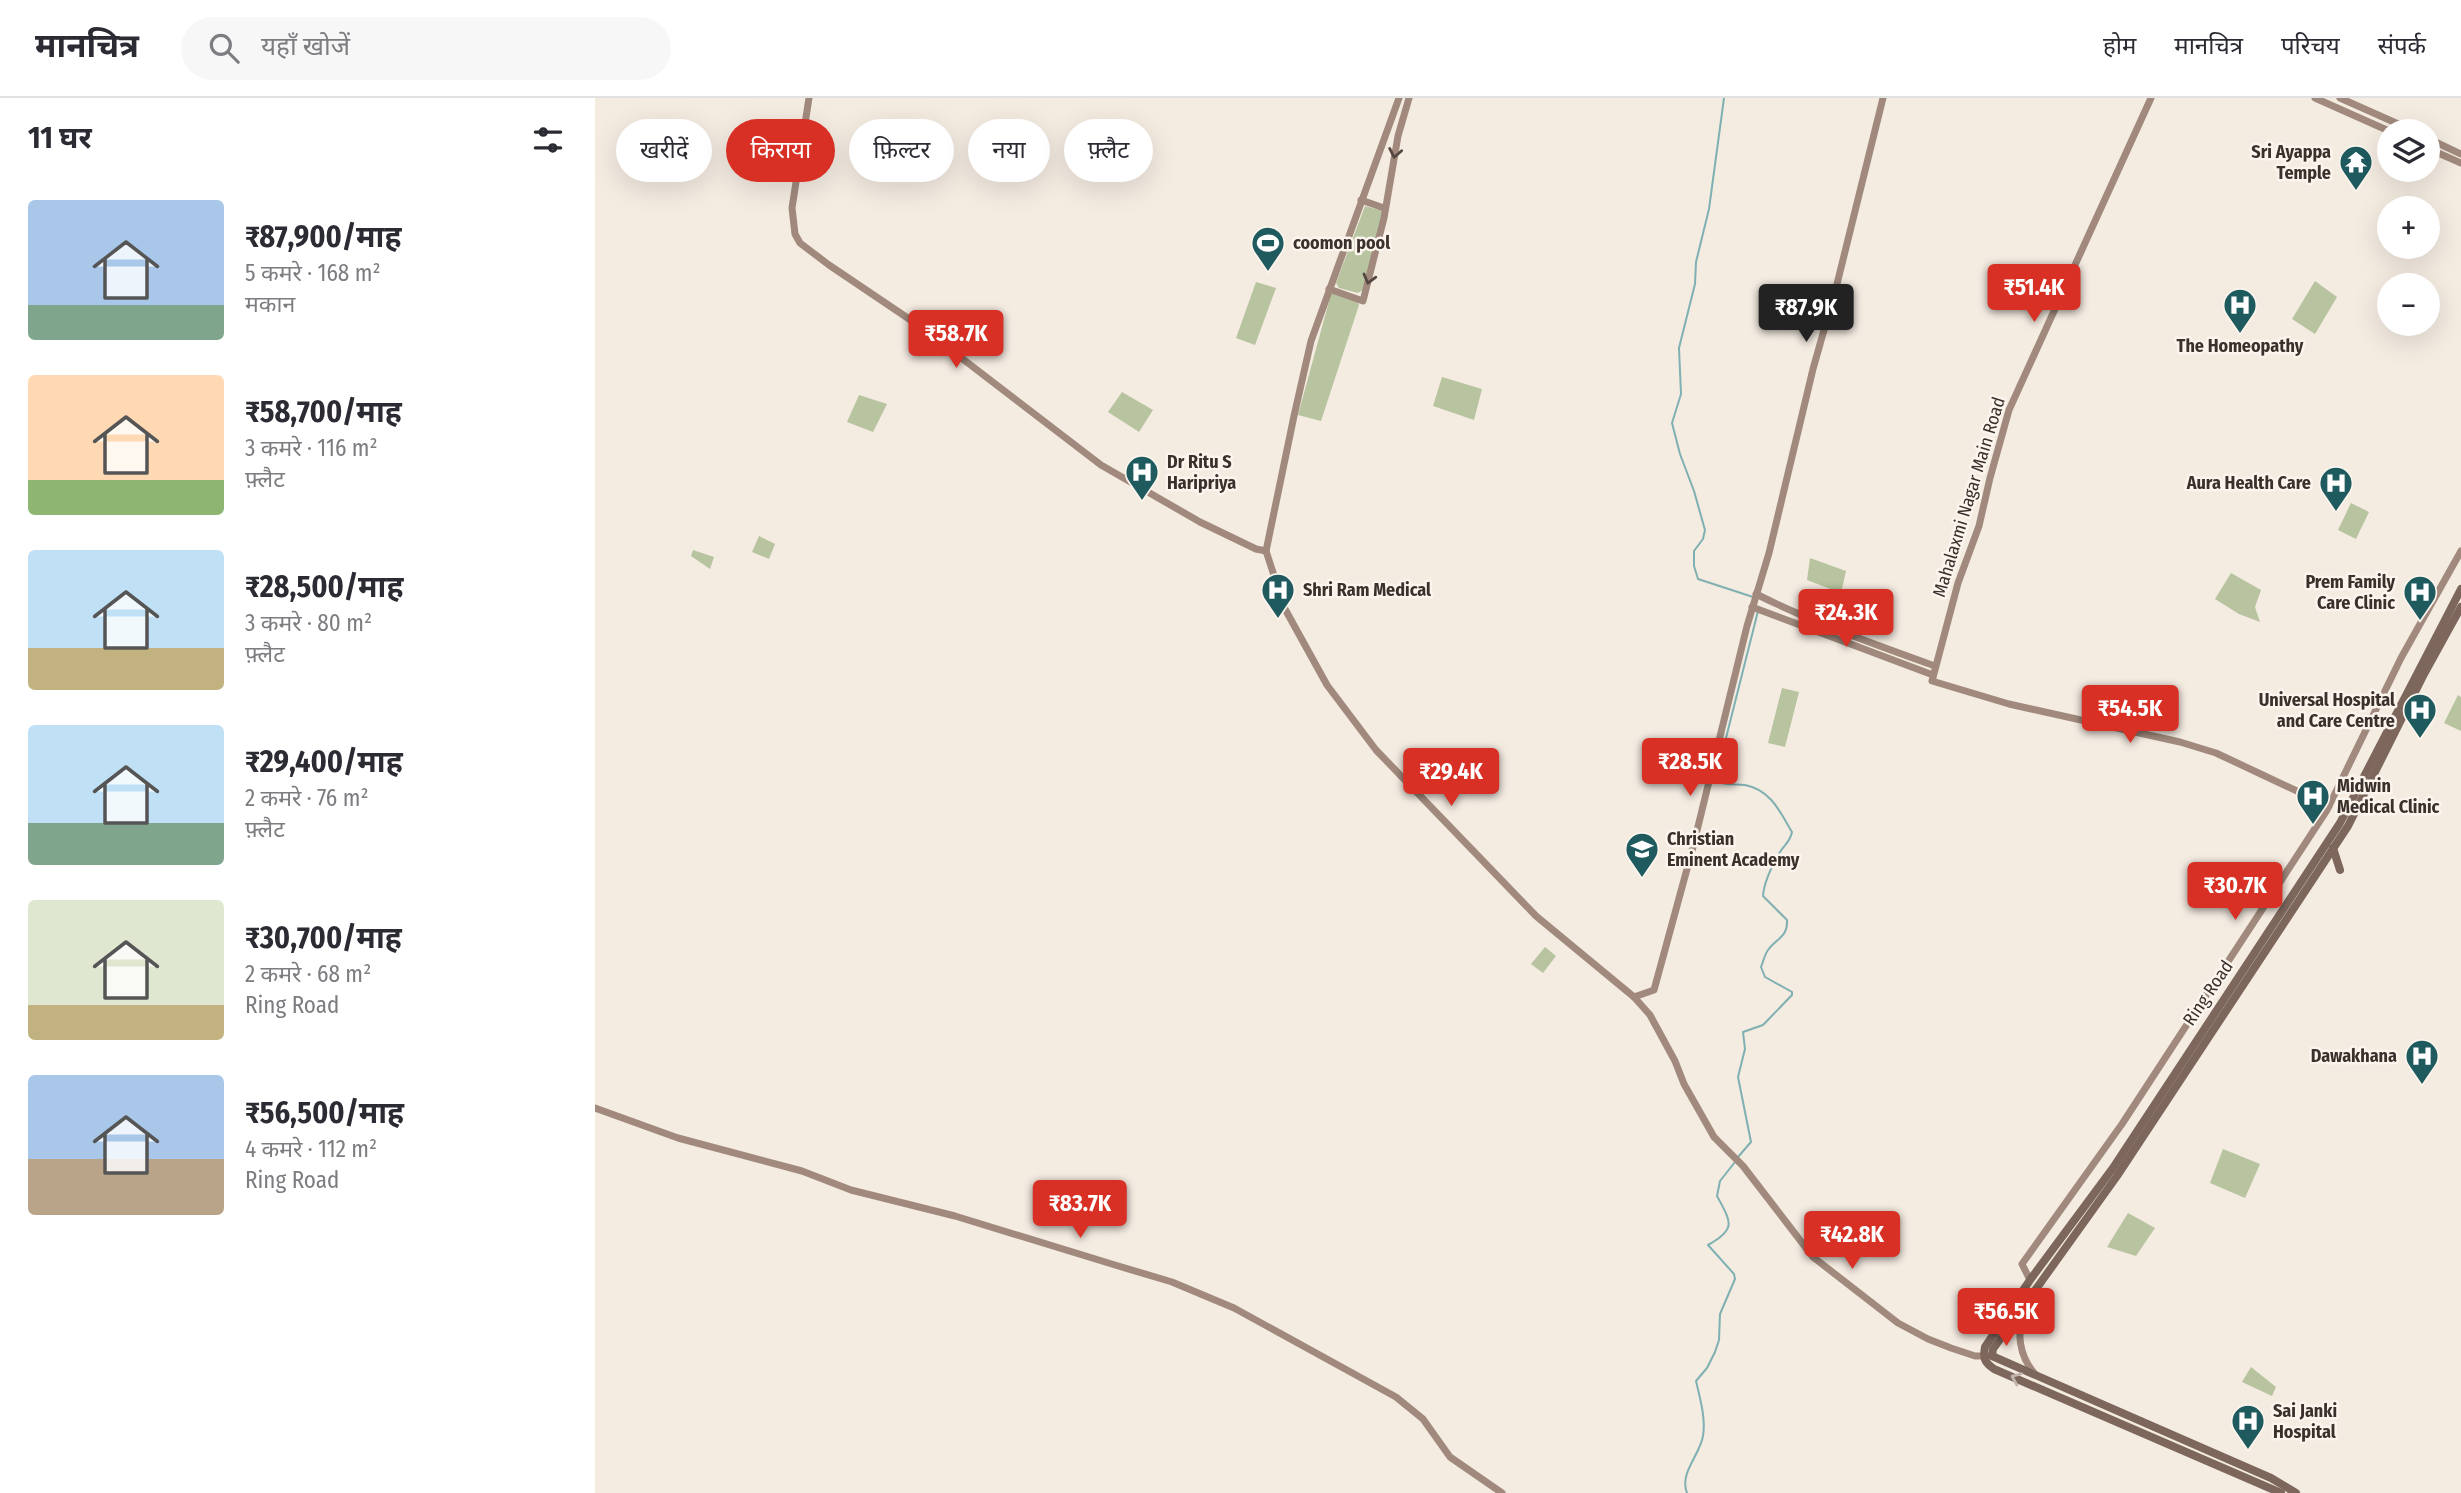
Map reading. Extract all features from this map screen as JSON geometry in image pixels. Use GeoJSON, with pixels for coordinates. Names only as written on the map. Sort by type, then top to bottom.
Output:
{"type":"FeatureCollection","features":[{"type":"Feature","properties":{"kind":"main road","name":"Ring Road"},"geometry":{"type":"LineString","coordinates":[[1987,1359],[1985,1347],[2030,1280],[2113,1168],[2340,823],[2461,589]]}},
{"type":"Feature","properties":{"kind":"main road","name":"Ring Road"},"geometry":{"type":"LineString","coordinates":[[1987,1359],[2022,1306],[2117,1176],[2348,826],[2424,674],[2461,607]]}},
{"type":"Feature","properties":{"kind":"main road"},"geometry":{"type":"LineString","coordinates":[[2333,848],[2340,870]]}},
{"type":"Feature","properties":{"kind":"main road"},"geometry":{"type":"LineString","coordinates":[[1987,1359],[2038,1377],[2271,1478],[2295,1493]]}},
{"type":"Feature","properties":{"kind":"main road"},"geometry":{"type":"LineString","coordinates":[[1987,1359],[2281,1493]]}},
{"type":"Feature","properties":{"kind":"street"},"geometry":{"type":"LineString","coordinates":[[809,98],[792,208],[795,234],[800,243],[921,327],[1101,465],[1200,522],[1256,549],[1266,551]]}},
{"type":"Feature","properties":{"kind":"street"},"geometry":{"type":"LineString","coordinates":[[1399,98],[1311,341],[1266,551],[1287,613],[1328,685],[1376,750],[1536,916],[1634,997],[1650,1015],[1714,1137],[1742,1165],[1813,1257],[1898,1323],[1928,1339],[1987,1359]]}},
{"type":"Feature","properties":{"kind":"street"},"geometry":{"type":"LineString","coordinates":[[1329,289],[1363,302],[1384,218],[1398,136],[1409,98]]}},
{"type":"Feature","properties":{"kind":"street"},"geometry":{"type":"LineString","coordinates":[[1634,997],[1654,990],[1769,553],[1813,369],[1884,98]]}},
{"type":"Feature","properties":{"kind":"street","name":"Mahalaxmi Nagar Main Road"},"geometry":{"type":"LineString","coordinates":[[1932,678],[1958,583],[1979,526],[2009,410],[2151,98]]}},
{"type":"Feature","properties":{"kind":"street"},"geometry":{"type":"LineString","coordinates":[[2315,98],[2377,126]]}},
{"type":"Feature","properties":{"kind":"street"},"geometry":{"type":"LineString","coordinates":[[2340,98],[2387,119]]}},
{"type":"Feature","properties":{"kind":"street"},"geometry":{"type":"LineString","coordinates":[[2440,144],[2461,154]]}},
{"type":"Feature","properties":{"kind":"street"},"geometry":{"type":"LineString","coordinates":[[2440,154],[2461,163]]}},
{"type":"Feature","properties":{"kind":"street"},"geometry":{"type":"LineString","coordinates":[[1361,200],[1384,208]]}},
{"type":"Feature","properties":{"kind":"street"},"geometry":{"type":"LineString","coordinates":[[2030,1280],[2022,1264],[2122,1124],[2329,806],[2401,658],[2461,551]]}},
{"type":"Feature","properties":{"kind":"street"},"geometry":{"type":"LineString","coordinates":[[1756,602],[1935,666]]}},
{"type":"Feature","properties":{"kind":"street"},"geometry":{"type":"LineString","coordinates":[[1756,602],[1932,678],[2009,704],[2167,739],[2217,753],[2329,806]]}},
{"type":"Feature","properties":{"kind":"street"},"geometry":{"type":"LineString","coordinates":[[595,1108],[678,1138],[802,1171],[851,1190],[946,1213],[1172,1282],[1234,1308],[1396,1397],[1423,1419],[1450,1457],[1502,1493]]}},
{"type":"Feature","properties":{"kind":"street"},"geometry":{"type":"LineString","coordinates":[[2022,1306],[2020,1348],[2029,1367],[2038,1377]]}},
{"type":"Feature","properties":{"kind":"green space"},"geometry":{"type":"Polygon","coordinates":[[[1365,206],[1383,211],[1364,289],[1358,293],[1339,288],[1336,283],[1365,206]]]}},
{"type":"Feature","properties":{"kind":"green space"},"geometry":{"type":"Polygon","coordinates":[[[2315,281],[2337,297],[2315,334],[2292,319],[2315,281]]]}},
{"type":"Feature","properties":{"kind":"green space"},"geometry":{"type":"Polygon","coordinates":[[[1256,282],[1276,288],[1255,345],[1236,338],[1256,282]]]}},
{"type":"Feature","properties":{"kind":"green space"},"geometry":{"type":"Polygon","coordinates":[[[1331,294],[1357,301],[1359,305],[1321,421],[1298,415],[1331,294]]]}},
{"type":"Feature","properties":{"kind":"green space"},"geometry":{"type":"Polygon","coordinates":[[[1442,377],[1482,389],[1474,420],[1433,406],[1442,377]]]}},
{"type":"Feature","properties":{"kind":"green space"},"geometry":{"type":"Polygon","coordinates":[[[1122,392],[1153,410],[1139,432],[1108,412],[1122,392]]]}},
{"type":"Feature","properties":{"kind":"green space"},"geometry":{"type":"Polygon","coordinates":[[[859,395],[887,404],[873,432],[847,422],[859,395]]]}},
{"type":"Feature","properties":{"kind":"green space"},"geometry":{"type":"Polygon","coordinates":[[[2351,503],[2369,512],[2356,539],[2338,530],[2351,503]]]}},
{"type":"Feature","properties":{"kind":"green space"},"geometry":{"type":"Polygon","coordinates":[[[759,536],[775,544],[769,559],[752,552],[759,536]]]}},
{"type":"Feature","properties":{"kind":"green space"},"geometry":{"type":"Polygon","coordinates":[[[693,550],[714,557],[710,569],[691,556],[693,550]]]}},
{"type":"Feature","properties":{"kind":"green space"},"geometry":{"type":"Polygon","coordinates":[[[1810,558],[1846,571],[1841,593],[1807,580],[1810,558]]]}},
{"type":"Feature","properties":{"kind":"green space"},"geometry":{"type":"Polygon","coordinates":[[[2231,573],[2261,590],[2255,607],[2260,622],[2239,614],[2215,599],[2231,573]]]}},
{"type":"Feature","properties":{"kind":"green space"},"geometry":{"type":"Polygon","coordinates":[[[1782,688],[1799,692],[1785,747],[1768,743],[1782,688]]]}},
{"type":"Feature","properties":{"kind":"green space"},"geometry":{"type":"Polygon","coordinates":[[[2458,695],[2461,697],[2461,731],[2444,723],[2458,695]]]}},
{"type":"Feature","properties":{"kind":"green space"},"geometry":{"type":"Polygon","coordinates":[[[1468,753],[1490,761],[1483,778],[1462,768],[1468,753]]]}},
{"type":"Feature","properties":{"kind":"green space"},"geometry":{"type":"Polygon","coordinates":[[[1545,947],[1556,956],[1543,973],[1531,964],[1545,947]]]}},
{"type":"Feature","properties":{"kind":"green space"},"geometry":{"type":"Polygon","coordinates":[[[2223,1149],[2260,1164],[2245,1198],[2210,1183],[2223,1149]]]}},
{"type":"Feature","properties":{"kind":"green space"},"geometry":{"type":"Polygon","coordinates":[[[2128,1213],[2155,1228],[2136,1256],[2107,1247],[2128,1213]]]}},
{"type":"Feature","properties":{"kind":"green space"},"geometry":{"type":"Polygon","coordinates":[[[2251,1367],[2276,1387],[2272,1396],[2242,1382],[2251,1367]]]}},
{"type":"Feature","properties":{"kind":"waterway"},"geometry":{"type":"LineString","coordinates":[[1724,98],[1709,209],[1696,262],[1695,284],[1679,348],[1681,394],[1672,423],[1705,530],[1703,539],[1694,551],[1694,566],[1698,579],[1753,597]]}},
{"type":"Feature","properties":{"kind":"waterway"},"geometry":{"type":"LineString","coordinates":[[1726,738],[1758,611]]}},
{"type":"Feature","properties":{"kind":"waterway"},"geometry":{"type":"LineString","coordinates":[[1722,754],[1717,777],[1722,783],[1745,785],[1762,792],[1774,803],[1792,832],[1772,868],[1763,896],[1787,920],[1787,926],[1784,934],[1767,952],[1761,967],[1765,977],[1792,992],[1792,995],[1763,1025],[1743,1032],[1745,1049],[1738,1077],[1751,1142],[1738,1157]]}},
{"type":"Feature","properties":{"kind":"waterway"},"geometry":{"type":"LineString","coordinates":[[1687,1493],[1686,1478],[1704,1429],[1696,1381],[1715,1352],[1719,1340],[1720,1314],[1735,1279],[1734,1274],[1708,1245],[1724,1234],[1729,1224],[1717,1196],[1720,1181],[1735,1162]]}},
{"type":"Feature","properties":{"kind":"place","name":"Sri Ayappa Temple"},"geometry":{"type":"Point","coordinates":[2356,192]}},
{"type":"Feature","properties":{"kind":"place","name":"coomon pool"},"geometry":{"type":"Point","coordinates":[1268,273]}},
{"type":"Feature","properties":{"kind":"place","name":"The Homeopathy"},"geometry":{"type":"Point","coordinates":[2240,335]}},
{"type":"Feature","properties":{"kind":"place","name":"Dr Ritu S Haripriya"},"geometry":{"type":"Point","coordinates":[1142,502]}},
{"type":"Feature","properties":{"kind":"place","name":"Aura Health Care"},"geometry":{"type":"Point","coordinates":[2336,513]}},
{"type":"Feature","properties":{"kind":"place","name":"Shri Ram Medical"},"geometry":{"type":"Point","coordinates":[1278,620]}},
{"type":"Feature","properties":{"kind":"place","name":"Prem Family Care Clinic"},"geometry":{"type":"Point","coordinates":[2420,622]}},
{"type":"Feature","properties":{"kind":"place","name":"Universal Hospital and Care Centre"},"geometry":{"type":"Point","coordinates":[2420,740]}},
{"type":"Feature","properties":{"kind":"place","name":"Midwin Medical Clinic"},"geometry":{"type":"Point","coordinates":[2313,826]}},
{"type":"Feature","properties":{"kind":"place","name":"Christian Eminent Academy"},"geometry":{"type":"Point","coordinates":[1642,879]}},
{"type":"Feature","properties":{"kind":"place","name":"Dawakhana"},"geometry":{"type":"Point","coordinates":[2422,1086]}},
{"type":"Feature","properties":{"kind":"place","name":"Sai Janki Hospital"},"geometry":{"type":"Point","coordinates":[2248,1451]}}]}
